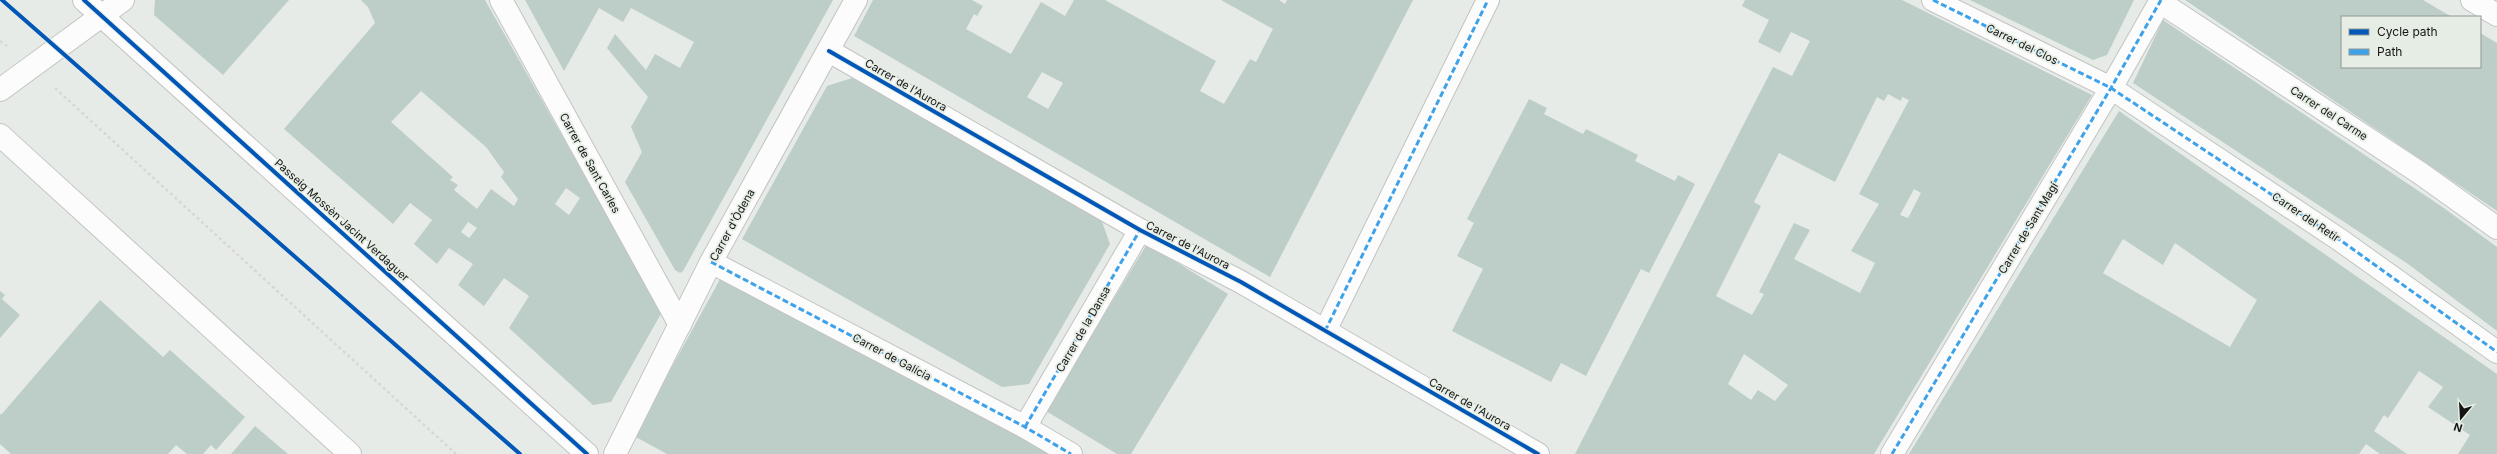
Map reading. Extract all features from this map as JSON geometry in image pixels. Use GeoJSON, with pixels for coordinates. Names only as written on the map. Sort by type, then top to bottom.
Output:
{"type":"FeatureCollection","features":[{"type":"Feature","properties":{"kind":"street","name":"Passeig Mossèn Jacint Verdaguer"},"geometry":{"type":"LineString","coordinates":[[84,0],[587,454]]}},
{"type":"Feature","properties":{"kind":"street"},"geometry":{"type":"LineString","coordinates":[[0,90],[102,17],[123,0]]}},
{"type":"Feature","properties":{"kind":"street","name":"Carrer de Sant Carles"},"geometry":{"type":"LineString","coordinates":[[501,0],[680,325]]}},
{"type":"Feature","properties":{"kind":"street","name":"Carrer d'Òdena"},"geometry":{"type":"LineString","coordinates":[[614,454],[711,262],[856,0]]}},
{"type":"Feature","properties":{"kind":"street"},"geometry":{"type":"LineString","coordinates":[[1325,331],[1488,0]]}},
{"type":"Feature","properties":{"kind":"street","name":"Carrer del Clos"},"geometry":{"type":"LineString","coordinates":[[1933,0],[2111,88]]}},
{"type":"Feature","properties":{"kind":"street"},"geometry":{"type":"LineString","coordinates":[[2472,0],[2497,15]]}},
{"type":"Feature","properties":{"kind":"street","name":"Carrer de Sant Magí"},"geometry":{"type":"LineString","coordinates":[[1892,454],[2111,88],[2160,1]]}},
{"type":"Feature","properties":{"kind":"street","name":"Carrer del Carme"},"geometry":{"type":"LineString","coordinates":[[2160,1],[2420,173],[2497,228]]}},
{"type":"Feature","properties":{"kind":"street","name":"Carrer de l'Aurora"},"geometry":{"type":"LineString","coordinates":[[829,51],[1140,230],[1241,282],[1538,454]]}},
{"type":"Feature","properties":{"kind":"street","name":"Carrer del Retir"},"geometry":{"type":"LineString","coordinates":[[2111,88],[2340,240],[2497,352]]}},
{"type":"Feature","properties":{"kind":"street"},"geometry":{"type":"LineString","coordinates":[[0,134],[350,454]]}},
{"type":"Feature","properties":{"kind":"street","name":"Carrer de la Dansa"},"geometry":{"type":"LineString","coordinates":[[1025,427],[1140,230]]}},
{"type":"Feature","properties":{"kind":"street","name":"Carrer de Galícia"},"geometry":{"type":"LineString","coordinates":[[711,262],[1025,427],[1070,454]]}},
{"type":"Feature","properties":{"kind":"path"},"geometry":{"type":"LineString","coordinates":[[0,41],[32,67],[456,454]]}},
{"type":"Feature","properties":{"kind":"building"},"geometry":{"type":"Polygon","coordinates":[[[155,0],[289,0],[223,75],[154,15],[155,0]]]}},
{"type":"Feature","properties":{"kind":"building"},"geometry":{"type":"Polygon","coordinates":[[[361,0],[485,0],[662,312],[611,402],[593,405],[509,328],[529,296],[504,278],[484,306],[458,285],[473,264],[449,248],[437,264],[414,244],[432,220],[410,203],[393,224],[284,129],[375,23],[368,7],[361,0]],[[421,91],[391,122],[453,177],[450,180],[458,185],[454,190],[477,209],[491,189],[514,206],[518,199],[501,177],[504,172],[486,147],[421,91]],[[566,188],[555,204],[569,215],[580,198],[566,188]],[[468,222],[461,232],[469,238],[477,228],[468,222]]]}},
{"type":"Feature","properties":{"kind":"building"},"geometry":{"type":"Polygon","coordinates":[[[525,0],[833,0],[683,271],[680,273],[675,270],[625,182],[642,152],[631,127],[648,97],[607,48],[615,34],[646,70],[655,54],[680,68],[694,42],[631,8],[623,22],[599,8],[564,71],[525,0]]]}},
{"type":"Feature","properties":{"kind":"building"},"geometry":{"type":"Polygon","coordinates":[[[873,0],[972,0],[983,6],[977,16],[974,14],[966,29],[1011,54],[1041,2],[1065,16],[1074,0],[1105,0],[1216,61],[1200,91],[1224,104],[1250,59],[1256,62],[1273,29],[1221,0],[1279,0],[1285,4],[1287,0],[1413,0],[1270,277],[854,36],[873,0]],[[1042,72],[1027,97],[1048,109],[1063,83],[1042,72]]]}},
{"type":"Feature","properties":{"kind":"building"},"geometry":{"type":"Polygon","coordinates":[[[1745,0],[1902,0],[2092,95],[1874,454],[1575,454],[1773,67],[1792,76],[1810,41],[1791,32],[1780,53],[1758,42],[1769,20],[1742,6],[1745,0]],[[1888,94],[1884,101],[1877,97],[1835,182],[1779,153],[1754,202],[1761,206],[1716,296],[1752,315],[1764,294],[1759,292],[1794,223],[1810,230],[1794,259],[1860,293],[1875,263],[1851,251],[1879,204],[1859,194],[1909,100],[1902,97],[1901,101],[1888,94]],[[1914,189],[1900,215],[1908,218],[1921,193],[1914,189]],[[1744,354],[1728,384],[1751,400],[1758,390],[1775,401],[1788,385],[1744,354]]]}},
{"type":"Feature","properties":{"kind":"building"},"geometry":{"type":"Polygon","coordinates":[[[1970,0],[2134,0],[2107,55],[2093,60],[1970,0]]]}},
{"type":"Feature","properties":{"kind":"building"},"geometry":{"type":"Polygon","coordinates":[[[2185,0],[2423,0],[2450,16],[2341,16],[2341,68],[2481,68],[2481,34],[2497,43],[2497,211],[2185,0]]]}},
{"type":"Feature","properties":{"kind":"building"},"geometry":{"type":"Polygon","coordinates":[[[2163,20],[2441,206],[2497,247],[2497,331],[2408,264],[2133,83],[2163,20]]]}},
{"type":"Feature","properties":{"kind":"building"},"geometry":{"type":"Polygon","coordinates":[[[852,78],[1101,219],[1110,244],[1029,384],[1002,387],[742,239],[827,86],[852,78]]]}},
{"type":"Feature","properties":{"kind":"building"},"geometry":{"type":"Polygon","coordinates":[[[1529,99],[1547,108],[1544,114],[1583,134],[1586,129],[1638,155],[1635,161],[1675,181],[1678,175],[1695,184],[1649,273],[1641,269],[1586,376],[1561,363],[1551,382],[1452,331],[1483,269],[1457,256],[1474,223],[1467,219],[1529,99]]]}},
{"type":"Feature","properties":{"kind":"building"},"geometry":{"type":"Polygon","coordinates":[[[2119,111],[2497,374],[2497,454],[2458,454],[2470,435],[2428,407],[2443,387],[2419,371],[2388,418],[2384,415],[2374,431],[2407,454],[2380,454],[2366,444],[2359,454],[1909,454],[2119,111]],[[2123,239],[2103,273],[2230,347],[2257,300],[2175,243],[2163,265],[2123,239]]]}},
{"type":"Feature","properties":{"kind":"building"},"geometry":{"type":"Polygon","coordinates":[[[1147,244],[1228,294],[1131,454],[1117,454],[1046,411],[1147,244]]]}},
{"type":"Feature","properties":{"kind":"building"},"geometry":{"type":"Polygon","coordinates":[[[725,270],[1053,454],[667,454],[634,436],[725,270]]]}},
{"type":"Feature","properties":{"kind":"building"},"geometry":{"type":"Polygon","coordinates":[[[0,291],[5,295],[2,299],[20,315],[0,338],[0,291]]]}},
{"type":"Feature","properties":{"kind":"building"},"geometry":{"type":"Polygon","coordinates":[[[100,300],[163,357],[170,350],[245,417],[216,450],[211,445],[203,454],[187,454],[176,445],[168,454],[11,454],[0,444],[0,413],[1,415],[100,300]]]}},
{"type":"Feature","properties":{"kind":"building"},"geometry":{"type":"Polygon","coordinates":[[[255,426],[288,454],[231,454],[255,426]]]}},
{"type":"Feature","properties":{"kind":"marked path"},"geometry":{"type":"LineString","coordinates":[[1325,331],[1488,0]]}},
{"type":"Feature","properties":{"kind":"marked path"},"geometry":{"type":"LineString","coordinates":[[1933,0],[2111,88],[2340,240],[2497,352]]}},
{"type":"Feature","properties":{"kind":"marked path"},"geometry":{"type":"LineString","coordinates":[[1892,454],[2111,88],[2161,0]]}},
{"type":"Feature","properties":{"kind":"marked path"},"geometry":{"type":"LineString","coordinates":[[1025,427],[1140,230]]}},
{"type":"Feature","properties":{"kind":"marked path"},"geometry":{"type":"LineString","coordinates":[[711,262],[1025,427],[1071,454]]}},
{"type":"Feature","properties":{"kind":"cycle path"},"geometry":{"type":"LineString","coordinates":[[2,0],[520,454]]}},
{"type":"Feature","properties":{"kind":"cycle path"},"geometry":{"type":"LineString","coordinates":[[84,0],[587,454]]}},
{"type":"Feature","properties":{"kind":"cycle path"},"geometry":{"type":"LineString","coordinates":[[829,51],[1140,230],[1241,282],[1538,454]]}}]}
